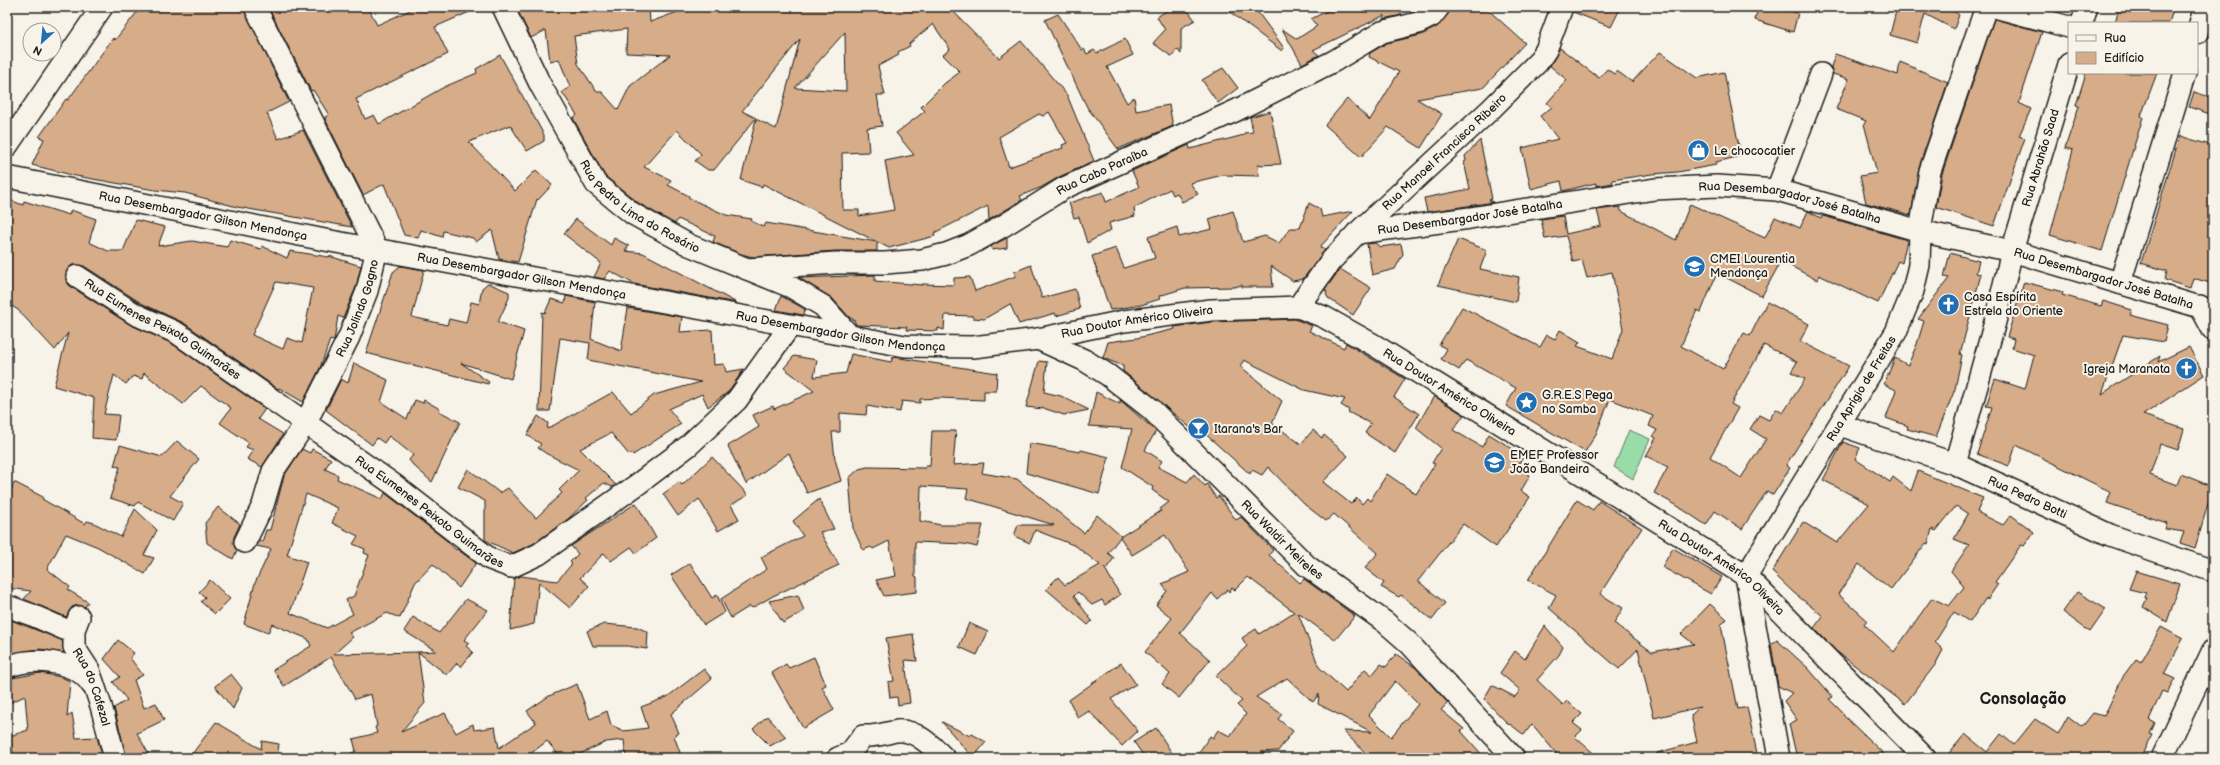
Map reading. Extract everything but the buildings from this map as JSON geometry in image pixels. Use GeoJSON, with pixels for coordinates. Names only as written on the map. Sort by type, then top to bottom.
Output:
{"type":"FeatureCollection","features":[{"type":"Feature","properties":{"kind":"street"},"geometry":{"type":"LineString","coordinates":[[7,146],[102,7]]}},
{"type":"Feature","properties":{"kind":"street","name":"Rua Jolindo Gagno"},"geometry":{"type":"LineString","coordinates":[[245,542],[263,505],[273,471],[305,424],[349,337],[367,291],[378,249],[255,7]]}},
{"type":"Feature","properties":{"kind":"street","name":"Rua Pedro Lima do Rosário"},"geometry":{"type":"LineString","coordinates":[[503,7],[540,84],[596,184],[633,214],[689,245],[791,287],[823,306],[848,334]]}},
{"type":"Feature","properties":{"kind":"street","name":"Rua Cabo Paraíba"},"geometry":{"type":"LineString","coordinates":[[747,269],[836,263],[885,263],[922,260],[946,254],[969,245],[1003,226],[1064,188],[1235,111],[1334,61],[1382,32],[1418,23],[1432,16],[1439,7]]}},
{"type":"Feature","properties":{"kind":"street","name":"Rua Manoel Francisco Ribeiro"},"geometry":{"type":"LineString","coordinates":[[1298,307],[1330,262],[1357,233],[1491,109],[1538,62],[1546,50],[1562,7]]}},
{"type":"Feature","properties":{"kind":"street","name":"Rua Aprígio de Freitas"},"geometry":{"type":"LineString","coordinates":[[1746,576],[1896,332],[1913,291],[1920,265],[1920,232],[1930,171],[1986,7]]}},
{"type":"Feature","properties":{"kind":"street"},"geometry":{"type":"LineString","coordinates":[[1995,7],[2068,27]]}},
{"type":"Feature","properties":{"kind":"street"},"geometry":{"type":"LineString","coordinates":[[2082,22],[2087,7]]}},
{"type":"Feature","properties":{"kind":"street"},"geometry":{"type":"LineString","coordinates":[[2198,30],[2205,7]]}},
{"type":"Feature","properties":{"kind":"street","name":"Rua Abrahão Saad"},"geometry":{"type":"LineString","coordinates":[[1955,464],[1995,322],[2012,251],[2068,67]]}},
{"type":"Feature","properties":{"kind":"street"},"geometry":{"type":"LineString","coordinates":[[1777,190],[1821,74]]}},
{"type":"Feature","properties":{"kind":"street"},"geometry":{"type":"LineString","coordinates":[[2120,283],[2185,74]]}},
{"type":"Feature","properties":{"kind":"street","name":"Rua Desembargador Gilson Mendonça"},"geometry":{"type":"LineString","coordinates":[[7,177],[378,249],[790,326],[848,334],[873,341],[906,346],[973,347],[1038,339]]}},
{"type":"Feature","properties":{"kind":"street","name":"Rua Desembargador José Batalha"},"geometry":{"type":"LineString","coordinates":[[1357,233],[1470,218],[1655,188],[1717,186],[1777,190],[1920,232],[2012,251],[2206,309]]}},
{"type":"Feature","properties":{"kind":"street","name":"Rua Eumenes Peixoto Guimarães"},"geometry":{"type":"LineString","coordinates":[[77,276],[135,314],[177,333],[305,424],[393,484],[490,559],[511,567],[539,554],[638,484],[688,446],[737,400],[790,326]]}},
{"type":"Feature","properties":{"kind":"street","name":"Rua Doutor Américo Oliveira"},"geometry":{"type":"LineString","coordinates":[[1038,339],[1124,321],[1211,310],[1298,307],[1324,317],[1374,345],[1746,576],[1925,758]]}},
{"type":"Feature","properties":{"kind":"street"},"geometry":{"type":"LineString","coordinates":[[2206,309],[2213,330]]}},
{"type":"Feature","properties":{"kind":"street","name":"Rua Waldir Meireles"},"geometry":{"type":"LineString","coordinates":[[1038,339],[1084,360],[1102,371],[1151,409],[1307,566],[1385,622],[1409,643],[1514,758]]}},
{"type":"Feature","properties":{"kind":"street","name":"Rua Pedro Botti"},"geometry":{"type":"LineString","coordinates":[[1840,425],[1955,464],[2110,535],[2212,567]]}},
{"type":"Feature","properties":{"kind":"street"},"geometry":{"type":"LineString","coordinates":[[1746,576],[1779,758]]}},
{"type":"Feature","properties":{"kind":"street","name":"Rua do Cafezal"},"geometry":{"type":"LineString","coordinates":[[7,606],[32,615],[71,623],[74,630],[74,648],[89,670],[115,758]]}},
{"type":"Feature","properties":{"kind":"street"},"geometry":{"type":"LineString","coordinates":[[2162,758],[2213,650]]}},
{"type":"Feature","properties":{"kind":"street"},"geometry":{"type":"LineString","coordinates":[[7,667],[18,663],[35,661],[66,666],[88,677],[97,694]]}},
{"type":"Feature","properties":{"kind":"street"},"geometry":{"type":"LineString","coordinates":[[838,758],[850,752],[863,736],[874,737],[898,731],[921,737],[944,758]]}},
{"type":"Feature","properties":{"kind":"green space"},"geometry":{"type":"Polygon","coordinates":[[[1629,430],[1650,439],[1633,479],[1614,467],[1629,430]]]}},
{"type":"Feature","properties":{"kind":"place","name":"Le chococatier"},"geometry":{"type":"Point","coordinates":[1699,151]}},
{"type":"Feature","properties":{"kind":"place","name":"CMEI Lourentia Mendonça"},"geometry":{"type":"Point","coordinates":[1695,266]}},
{"type":"Feature","properties":{"kind":"place","name":"Casa Espírita Estrela do Oriente"},"geometry":{"type":"Point","coordinates":[1948,304]}},
{"type":"Feature","properties":{"kind":"place","name":"Igreja Maranata"},"geometry":{"type":"Point","coordinates":[2186,369]}},
{"type":"Feature","properties":{"kind":"place","name":"G.R.E.S Pega no Samba"},"geometry":{"type":"Point","coordinates":[1527,402]}},
{"type":"Feature","properties":{"kind":"place","name":"Itarana's Bar"},"geometry":{"type":"Point","coordinates":[1198,429]}},
{"type":"Feature","properties":{"kind":"place","name":"EMEF Professor João Bandeira"},"geometry":{"type":"Point","coordinates":[1494,462]}},
{"type":"Feature","properties":{"kind":"district","name":"Consolação"},"geometry":{"type":"Point","coordinates":[2023,699]}}]}
